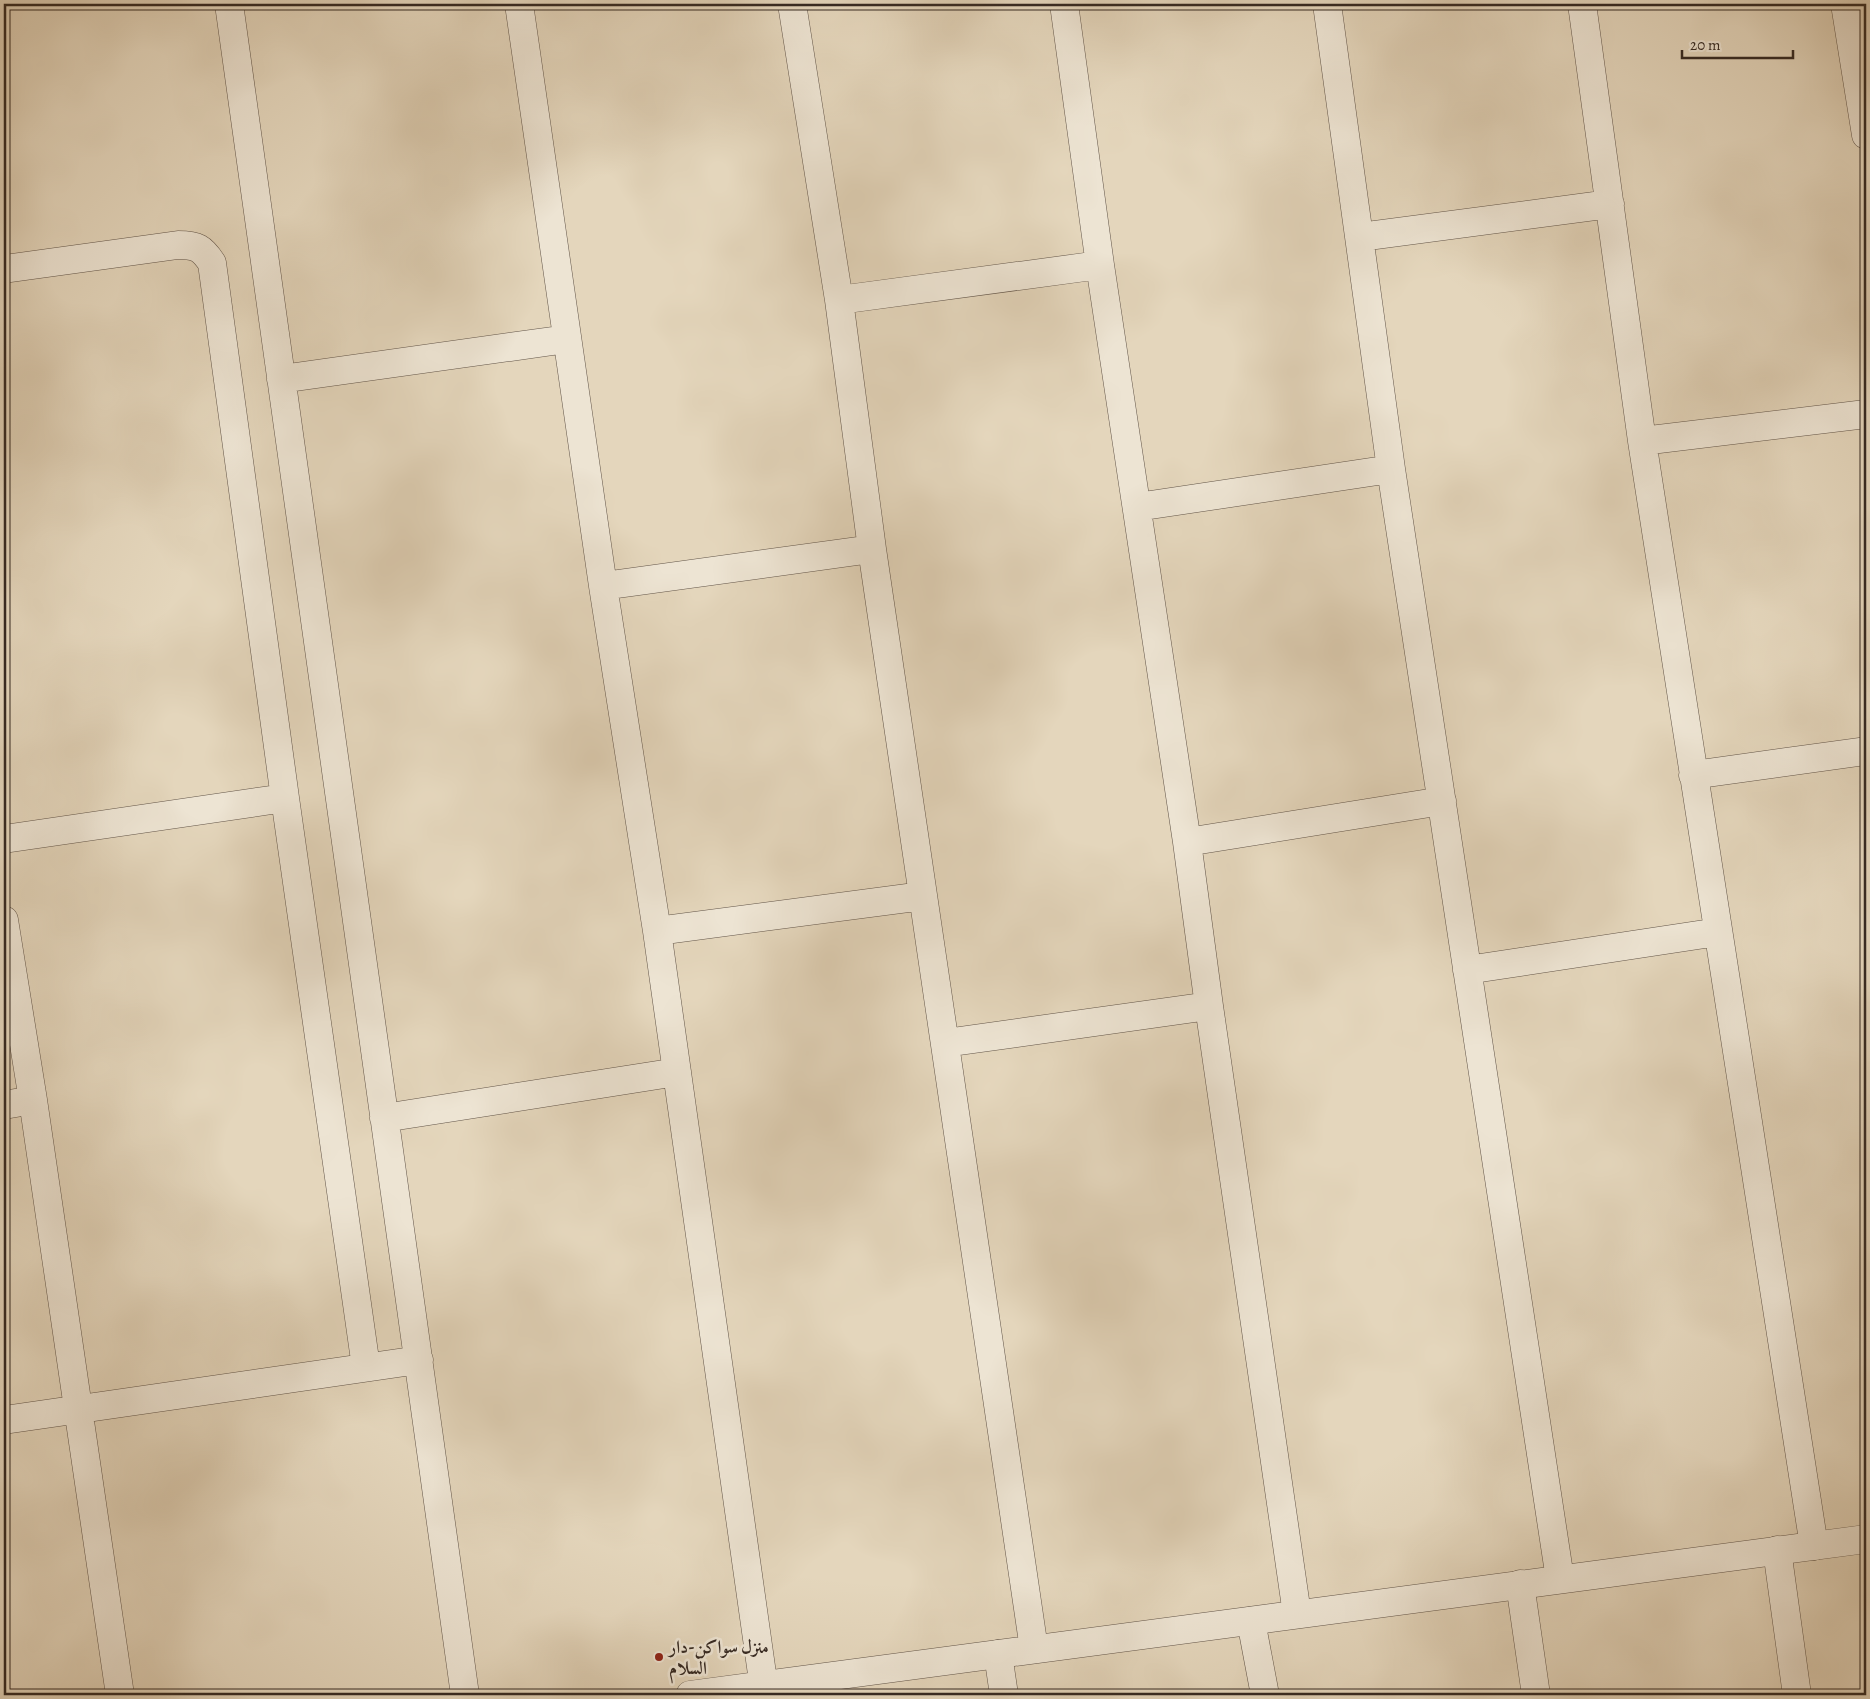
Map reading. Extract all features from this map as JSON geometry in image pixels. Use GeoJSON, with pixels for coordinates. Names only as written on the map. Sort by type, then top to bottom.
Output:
{"type":"FeatureCollection","features":[{"type":"Feature","properties":{"kind":"street"},"geometry":{"type":"LineString","coordinates":[[228,4],[465,1695]]}},
{"type":"Feature","properties":{"kind":"street"},"geometry":{"type":"LineString","coordinates":[[519,4],[603,586],[657,931],[764,1690]]}},
{"type":"Feature","properties":{"kind":"street"},"geometry":{"type":"LineString","coordinates":[[792,4],[839,300],[872,549],[1034,1649]]}},
{"type":"Feature","properties":{"kind":"street"},"geometry":{"type":"LineString","coordinates":[[1064,4],[1100,265],[1187,842],[1297,1614]]}},
{"type":"Feature","properties":{"kind":"street"},"geometry":{"type":"LineString","coordinates":[[1327,4],[1391,468],[1560,1579]]}},
{"type":"Feature","properties":{"kind":"street"},"geometry":{"type":"LineString","coordinates":[[1582,4],[1642,442],[1814,1546]]}},
{"type":"Feature","properties":{"kind":"street"},"geometry":{"type":"LineString","coordinates":[[1845,4],[1866,135]]}},
{"type":"Feature","properties":{"kind":"street"},"geometry":{"type":"LineString","coordinates":[[1360,237],[1610,204]]}},
{"type":"Feature","properties":{"kind":"street"},"geometry":{"type":"LineString","coordinates":[[4,269],[178,245],[193,245],[204,252],[212,263],[285,798],[366,1367]]}},
{"type":"Feature","properties":{"kind":"street"},"geometry":{"type":"LineString","coordinates":[[839,300],[1100,265]]}},
{"type":"Feature","properties":{"kind":"street"},"geometry":{"type":"LineString","coordinates":[[281,379],[567,339]]}},
{"type":"Feature","properties":{"kind":"street"},"geometry":{"type":"LineString","coordinates":[[1642,442],[1866,414]]}},
{"type":"Feature","properties":{"kind":"street"},"geometry":{"type":"LineString","coordinates":[[1137,507],[1391,468]]}},
{"type":"Feature","properties":{"kind":"street"},"geometry":{"type":"LineString","coordinates":[[603,586],[872,549]]}},
{"type":"Feature","properties":{"kind":"street"},"geometry":{"type":"LineString","coordinates":[[1693,775],[1866,751]]}},
{"type":"Feature","properties":{"kind":"street"},"geometry":{"type":"LineString","coordinates":[[4,839],[285,798]]}},
{"type":"Feature","properties":{"kind":"street"},"geometry":{"type":"LineString","coordinates":[[1187,842],[1442,801]]}},
{"type":"Feature","properties":{"kind":"street"},"geometry":{"type":"LineString","coordinates":[[657,931],[923,896]]}},
{"type":"Feature","properties":{"kind":"street"},"geometry":{"type":"LineString","coordinates":[[4,920],[33,1100],[120,1695]]}},
{"type":"Feature","properties":{"kind":"street"},"geometry":{"type":"LineString","coordinates":[[1467,970],[1718,932]]}},
{"type":"Feature","properties":{"kind":"street"},"geometry":{"type":"LineString","coordinates":[[945,1044],[1209,1006]]}},
{"type":"Feature","properties":{"kind":"street"},"geometry":{"type":"LineString","coordinates":[[384,1118],[677,1072]]}},
{"type":"Feature","properties":{"kind":"street"},"geometry":{"type":"LineString","coordinates":[[4,1105],[33,1100]]}},
{"type":"Feature","properties":{"kind":"street"},"geometry":{"type":"LineString","coordinates":[[4,1420],[418,1360]]}},
{"type":"Feature","properties":{"kind":"street"},"geometry":{"type":"LineString","coordinates":[[690,1695],[764,1690],[1034,1649],[1866,1539]]}},
{"type":"Feature","properties":{"kind":"street"},"geometry":{"type":"LineString","coordinates":[[1777,1550],[1797,1695]]}},
{"type":"Feature","properties":{"kind":"street"},"geometry":{"type":"LineString","coordinates":[[1520,1584],[1536,1695]]}},
{"type":"Feature","properties":{"kind":"street"},"geometry":{"type":"LineString","coordinates":[[1252,1621],[1264,1695]]}},
{"type":"Feature","properties":{"kind":"street"},"geometry":{"type":"LineString","coordinates":[[998,1654],[1004,1695]]}},
{"type":"Feature","properties":{"kind":"place","name":"منزل سواكن-دار السلام"},"geometry":{"type":"Point","coordinates":[659,1657]}}]}
